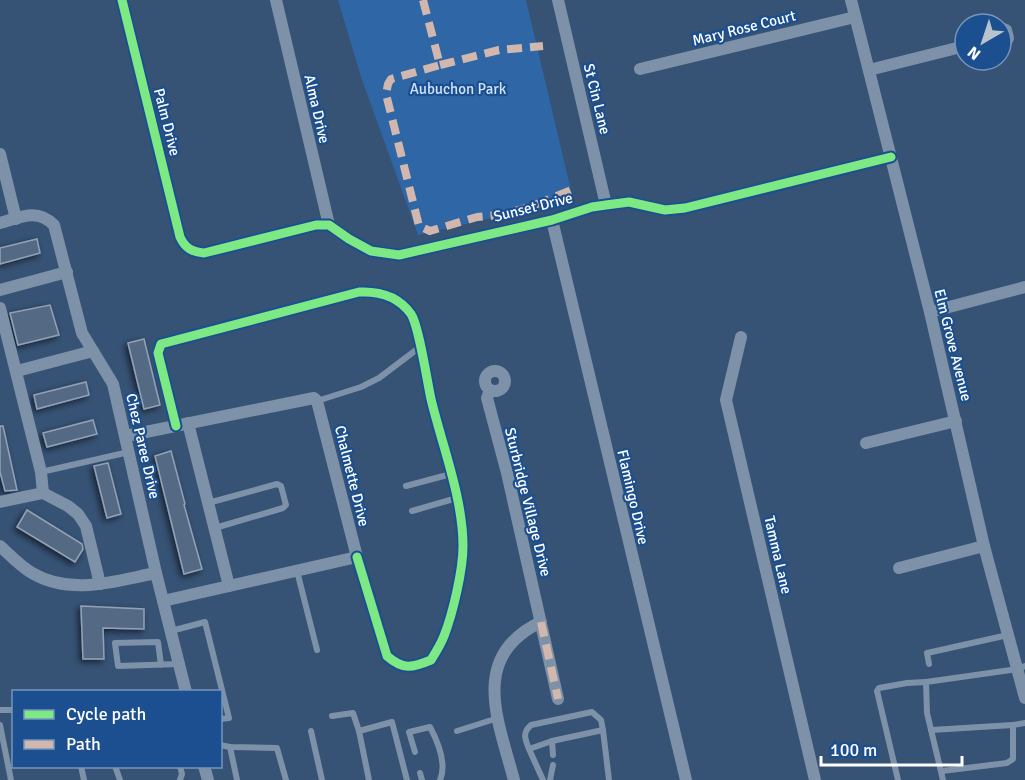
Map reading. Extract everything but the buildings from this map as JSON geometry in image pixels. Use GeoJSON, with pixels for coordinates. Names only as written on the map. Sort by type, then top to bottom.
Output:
{"type":"FeatureCollection","features":[{"type":"Feature","properties":{"kind":"street","name":"Palm Drive"},"geometry":{"type":"LineString","coordinates":[[122,0],[180,237],[188,249],[204,253],[303,228],[329,225]]}},
{"type":"Feature","properties":{"kind":"street","name":"Alma Drive"},"geometry":{"type":"LineString","coordinates":[[276,0],[329,225]]}},
{"type":"Feature","properties":{"kind":"street","name":"St Cin Lane"},"geometry":{"type":"LineString","coordinates":[[558,0],[606,205]]}},
{"type":"Feature","properties":{"kind":"street","name":"Elm Grove Avenue"},"geometry":{"type":"LineString","coordinates":[[851,0],[930,312],[984,546],[1008,635],[1021,668],[1025,698]]}},
{"type":"Feature","properties":{"kind":"street","name":"Mary Rose Court"},"geometry":{"type":"LineString","coordinates":[[640,69],[855,17]]}},
{"type":"Feature","properties":{"kind":"street"},"geometry":{"type":"LineString","coordinates":[[869,70],[953,49]]}},
{"type":"Feature","properties":{"kind":"street"},"geometry":{"type":"LineString","coordinates":[[0,154],[16,219],[0,223]]}},
{"type":"Feature","properties":{"kind":"street","name":"Sunset Drive"},"geometry":{"type":"LineString","coordinates":[[329,225],[371,251],[399,255],[552,220],[592,207],[628,202],[665,210],[685,208],[891,157]]}},
{"type":"Feature","properties":{"kind":"street","name":"Chez Paree Drive"},"geometry":{"type":"LineString","coordinates":[[16,219],[39,214],[54,225],[82,333],[113,384],[179,664],[181,690]]}},
{"type":"Feature","properties":{"kind":"street","name":"Flamingo Drive"},"geometry":{"type":"LineString","coordinates":[[552,220],[686,780]]}},
{"type":"Feature","properties":{"kind":"street"},"geometry":{"type":"LineString","coordinates":[[0,290],[67,272]]}},
{"type":"Feature","properties":{"kind":"street"},"geometry":{"type":"LineString","coordinates":[[930,312],[1025,286]]}},
{"type":"Feature","properties":{"kind":"street"},"geometry":{"type":"LineString","coordinates":[[229,586],[208,503],[158,353],[160,344],[359,292],[371,291],[398,300],[413,316],[457,498]]}},
{"type":"Feature","properties":{"kind":"street"},"geometry":{"type":"LineString","coordinates":[[0,308],[4,339],[16,371],[41,472],[43,493]]}},
{"type":"Feature","properties":{"kind":"street","name":"Tamma Lane"},"geometry":{"type":"LineString","coordinates":[[741,337],[726,400],[815,780]]}},
{"type":"Feature","properties":{"kind":"street"},"geometry":{"type":"LineString","coordinates":[[16,371],[93,351]]}},
{"type":"Feature","properties":{"kind":"street","name":"Sturbridge Village Drive"},"geometry":{"type":"LineString","coordinates":[[490,390],[487,398],[507,473],[558,699]]}},
{"type":"Feature","properties":{"kind":"street"},"geometry":{"type":"LineString","coordinates":[[126,436],[307,398],[314,398],[317,401]]}},
{"type":"Feature","properties":{"kind":"street","name":"Chalmette Drive"},"geometry":{"type":"LineString","coordinates":[[317,401],[357,557],[387,656],[405,667],[431,660],[444,636],[456,592],[463,546],[457,498]]}},
{"type":"Feature","properties":{"kind":"street"},"geometry":{"type":"LineString","coordinates":[[866,442],[956,421]]}},
{"type":"Feature","properties":{"kind":"street"},"geometry":{"type":"LineString","coordinates":[[0,502],[43,493],[78,514],[86,526],[100,584]]}},
{"type":"Feature","properties":{"kind":"street"},"geometry":{"type":"LineString","coordinates":[[0,546],[20,564],[45,580],[61,585],[100,584],[156,573]]}},
{"type":"Feature","properties":{"kind":"street"},"geometry":{"type":"LineString","coordinates":[[899,568],[984,546]]}},
{"type":"Feature","properties":{"kind":"street"},"geometry":{"type":"LineString","coordinates":[[163,601],[357,557]]}},
{"type":"Feature","properties":{"kind":"street"},"geometry":{"type":"LineString","coordinates":[[514,780],[494,695],[496,668],[501,657],[517,637],[526,629],[541,622]]}},
{"type":"Feature","properties":{"kind":"lane"},"geometry":{"type":"LineString","coordinates":[[317,401],[361,387],[380,378],[420,347]]}},
{"type":"Feature","properties":{"kind":"lane"},"geometry":{"type":"LineString","coordinates":[[41,472],[129,452]]}},
{"type":"Feature","properties":{"kind":"lane"},"geometry":{"type":"LineString","coordinates":[[406,486],[451,474]]}},
{"type":"Feature","properties":{"kind":"lane"},"geometry":{"type":"LineString","coordinates":[[208,503],[277,484],[281,486],[286,505],[280,509],[214,528]]}},
{"type":"Feature","properties":{"kind":"lane"},"geometry":{"type":"LineString","coordinates":[[412,511],[457,498]]}},
{"type":"Feature","properties":{"kind":"lane"},"geometry":{"type":"LineString","coordinates":[[297,571],[317,650]]}},
{"type":"Feature","properties":{"kind":"lane"},"geometry":{"type":"LineString","coordinates":[[171,631],[205,622],[229,718],[222,719]]}},
{"type":"Feature","properties":{"kind":"lane"},"geometry":{"type":"LineString","coordinates":[[929,664],[927,653],[1008,635]]}},
{"type":"Feature","properties":{"kind":"lane"},"geometry":{"type":"LineString","coordinates":[[161,665],[158,642],[115,643],[118,666],[161,665],[179,664]]}},
{"type":"Feature","properties":{"kind":"lane"},"geometry":{"type":"LineString","coordinates":[[898,780],[877,691],[884,687],[907,682],[926,682],[1021,668]]}},
{"type":"Feature","properties":{"kind":"lane"},"geometry":{"type":"LineString","coordinates":[[926,682],[927,713],[944,780]]}},
{"type":"Feature","properties":{"kind":"lane"},"geometry":{"type":"LineString","coordinates":[[543,780],[524,736],[526,729],[531,725],[592,712],[601,720],[609,780]]}},
{"type":"Feature","properties":{"kind":"lane"},"geometry":{"type":"LineString","coordinates":[[332,716],[353,713],[369,780]]}},
{"type":"Feature","properties":{"kind":"lane"},"geometry":{"type":"LineString","coordinates":[[457,731],[499,718]]}},
{"type":"Feature","properties":{"kind":"lane"},"geometry":{"type":"LineString","coordinates":[[359,731],[392,722],[407,780]]}},
{"type":"Feature","properties":{"kind":"lane"},"geometry":{"type":"LineString","coordinates":[[931,730],[1025,723]]}},
{"type":"Feature","properties":{"kind":"lane"},"geometry":{"type":"LineString","coordinates":[[942,771],[1007,763],[1013,759],[1012,724]]}},
{"type":"Feature","properties":{"kind":"lane"},"geometry":{"type":"LineString","coordinates":[[0,725],[11,780]]}},
{"type":"Feature","properties":{"kind":"lane"},"geometry":{"type":"LineString","coordinates":[[415,752],[409,732],[430,727],[442,761],[443,773],[440,780]]}},
{"type":"Feature","properties":{"kind":"lane"},"geometry":{"type":"LineString","coordinates":[[530,749],[552,741],[603,730]]}},
{"type":"Feature","properties":{"kind":"lane"},"geometry":{"type":"LineString","coordinates":[[311,731],[322,780]]}},
{"type":"Feature","properties":{"kind":"lane"},"geometry":{"type":"LineString","coordinates":[[552,741],[553,755]]}},
{"type":"Feature","properties":{"kind":"lane"},"geometry":{"type":"LineString","coordinates":[[222,745],[277,748],[286,780]]}},
{"type":"Feature","properties":{"kind":"lane"},"geometry":{"type":"LineString","coordinates":[[230,747],[237,780]]}},
{"type":"Feature","properties":{"kind":"lane"},"geometry":{"type":"LineString","coordinates":[[550,780],[553,765]]}},
{"type":"Feature","properties":{"kind":"green space","name":"Aubuchon Park"},"geometry":{"type":"Polygon","coordinates":[[[338,0],[526,0],[573,199],[418,235],[361,77],[338,0]]]}},
{"type":"Feature","properties":{"kind":"marked path"},"geometry":{"type":"LineString","coordinates":[[423,0],[440,65],[391,79],[386,94],[419,226],[430,231],[477,217],[499,215],[530,207],[576,188]]}},
{"type":"Feature","properties":{"kind":"marked path"},"geometry":{"type":"LineString","coordinates":[[440,65],[499,50],[543,46]]}},
{"type":"Feature","properties":{"kind":"marked path"},"geometry":{"type":"LineString","coordinates":[[541,622],[558,699]]}},
{"type":"Feature","properties":{"kind":"cycle path"},"geometry":{"type":"LineString","coordinates":[[122,0],[180,237],[187,247],[204,253],[316,225],[329,225],[371,251],[399,255],[552,220],[592,207],[629,202],[665,210],[685,208],[891,157]]}},
{"type":"Feature","properties":{"kind":"cycle path"},"geometry":{"type":"LineString","coordinates":[[176,426],[158,353],[161,344],[359,292],[382,294],[401,303],[411,314],[417,330],[431,399],[456,491],[462,528],[463,556],[457,591],[444,636],[431,660],[418,665],[403,666],[387,656],[357,557]]}}]}
